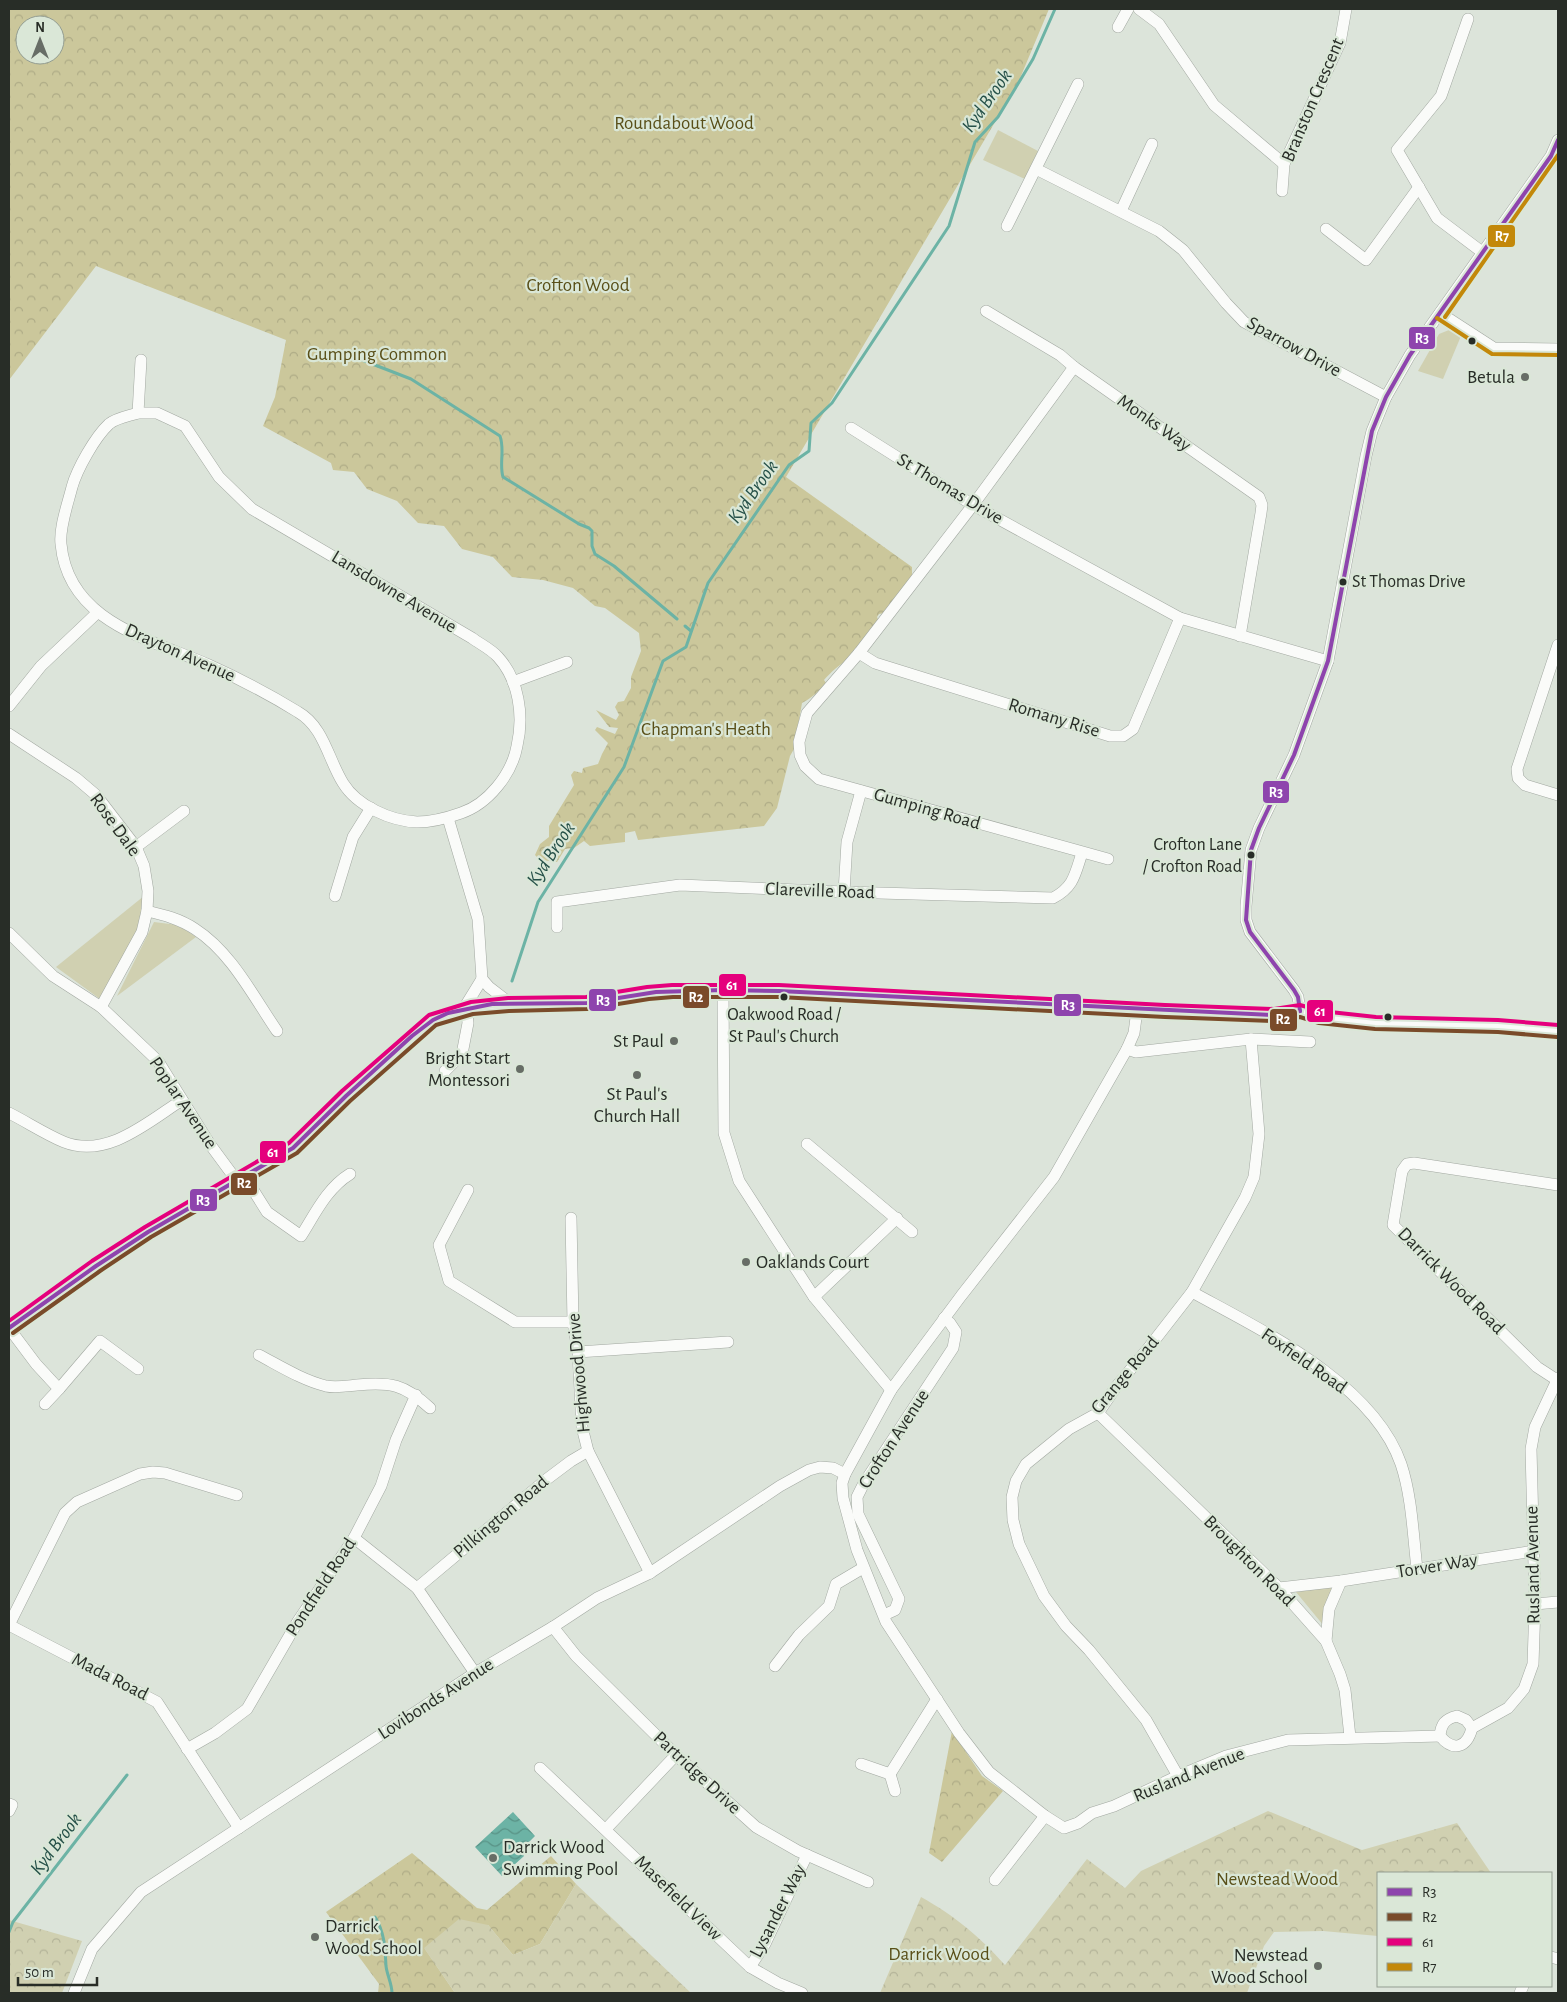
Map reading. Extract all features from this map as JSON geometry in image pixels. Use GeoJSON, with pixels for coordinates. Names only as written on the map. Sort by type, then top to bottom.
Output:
{"type":"FeatureCollection","features":[{"type":"Feature","properties":{"kind":"main road"},"geometry":{"type":"LineString","coordinates":[[9,1328],[124,1248],[293,1148],[346,1096],[433,1020],[448,1013],[492,1004],[587,1002],[656,992],[779,991],[1136,1010],[1274,1015],[1300,1011],[1320,1017],[1367,1022],[1498,1026],[1558,1031]]}},
{"type":"Feature","properties":{"kind":"street"},"geometry":{"type":"LineString","coordinates":[[1118,27],[1128,9]]}},
{"type":"Feature","properties":{"kind":"street"},"geometry":{"type":"LineString","coordinates":[[1139,9],[1159,24],[1214,105],[1284,164]]}},
{"type":"Feature","properties":{"kind":"street","name":"Branston Crescent"},"geometry":{"type":"LineString","coordinates":[[1282,191],[1284,164],[1340,43],[1346,9]]}},
{"type":"Feature","properties":{"kind":"street"},"geometry":{"type":"LineString","coordinates":[[1468,19],[1441,96],[1397,150],[1437,218],[1482,252]]}},
{"type":"Feature","properties":{"kind":"street"},"geometry":{"type":"LineString","coordinates":[[1007,226],[1078,84]]}},
{"type":"Feature","properties":{"kind":"street"},"geometry":{"type":"LineString","coordinates":[[1300,1011],[1298,997],[1294,990],[1250,932],[1246,920],[1251,850],[1259,828],[1294,755],[1328,661],[1372,431],[1386,397],[1410,355],[1551,156],[1558,140]]}},
{"type":"Feature","properties":{"kind":"street"},"geometry":{"type":"LineString","coordinates":[[1121,211],[1152,144]]}},
{"type":"Feature","properties":{"kind":"street","name":"Sparrow Drive"},"geometry":{"type":"LineString","coordinates":[[1036,169],[1121,211],[1172,239],[1244,322],[1386,397]]}},
{"type":"Feature","properties":{"kind":"street"},"geometry":{"type":"LineString","coordinates":[[1326,229],[1366,260],[1419,188]]}},
{"type":"Feature","properties":{"kind":"street","name":"Monks Way"},"geometry":{"type":"LineString","coordinates":[[986,311],[1060,355],[1074,367],[1259,497],[1262,505],[1261,513],[1240,636]]}},
{"type":"Feature","properties":{"kind":"street"},"geometry":{"type":"LineString","coordinates":[[1440,313],[1494,348],[1558,349]]}},
{"type":"Feature","properties":{"kind":"street"},"geometry":{"type":"LineString","coordinates":[[138,413],[141,360]]}},
{"type":"Feature","properties":{"kind":"street"},"geometry":{"type":"LineString","coordinates":[[859,653],[973,505],[1074,367]]}},
{"type":"Feature","properties":{"kind":"street","name":"Drayton Avenue"},"geometry":{"type":"LineString","coordinates":[[138,413],[122,417],[109,424],[91,448],[75,477],[60,542],[64,564],[74,586],[97,613],[132,633],[257,687],[308,718],[318,731],[344,785],[371,808],[391,816],[415,822],[436,821],[448,818]]}},
{"type":"Feature","properties":{"kind":"street","name":"Lansdowne Avenue"},"geometry":{"type":"LineString","coordinates":[[138,413],[157,413],[185,426],[219,477],[252,509],[472,638],[496,655],[507,668],[513,682],[521,723],[517,749],[509,771],[482,802],[448,818]]}},
{"type":"Feature","properties":{"kind":"street","name":"St Thomas Drive"},"geometry":{"type":"LineString","coordinates":[[851,428],[973,505],[1180,618],[1328,661]]}},
{"type":"Feature","properties":{"kind":"street"},"geometry":{"type":"LineString","coordinates":[[9,706],[41,666],[97,613]]}},
{"type":"Feature","properties":{"kind":"street","name":"Romany Rise"},"geometry":{"type":"LineString","coordinates":[[859,653],[875,663],[1110,736],[1123,736],[1133,729],[1180,618]]}},
{"type":"Feature","properties":{"kind":"street"},"geometry":{"type":"LineString","coordinates":[[1558,645],[1517,769],[1518,778],[1525,785],[1558,795]]}},
{"type":"Feature","properties":{"kind":"street","name":"Gumping Road"},"geometry":{"type":"LineString","coordinates":[[859,653],[807,713],[799,742],[800,756],[805,766],[819,779],[1108,860]]}},
{"type":"Feature","properties":{"kind":"street"},"geometry":{"type":"LineString","coordinates":[[513,682],[567,662]]}},
{"type":"Feature","properties":{"kind":"street","name":"Rose Dale"},"geometry":{"type":"LineString","coordinates":[[9,734],[76,778],[96,794],[136,847],[144,866],[148,892],[147,911],[142,932],[101,1006]]}},
{"type":"Feature","properties":{"kind":"street"},"geometry":{"type":"LineString","coordinates":[[844,892],[847,842],[861,791]]}},
{"type":"Feature","properties":{"kind":"street"},"geometry":{"type":"LineString","coordinates":[[335,896],[353,837],[371,808]]}},
{"type":"Feature","properties":{"kind":"street"},"geometry":{"type":"LineString","coordinates":[[136,847],[184,811]]}},
{"type":"Feature","properties":{"kind":"street"},"geometry":{"type":"LineString","coordinates":[[445,1071],[462,1054],[468,1023],[467,1001],[477,990],[482,979],[478,919],[448,818]]}},
{"type":"Feature","properties":{"kind":"street","name":"Clareville Road"},"geometry":{"type":"LineString","coordinates":[[557,927],[557,902],[680,885],[1053,898],[1065,892],[1073,882],[1082,853]]}},
{"type":"Feature","properties":{"kind":"street"},"geometry":{"type":"LineString","coordinates":[[147,911],[172,918],[194,928],[213,943],[232,964],[277,1031]]}},
{"type":"Feature","properties":{"kind":"street","name":"Poplar Avenue"},"geometry":{"type":"LineString","coordinates":[[9,934],[53,976],[101,1006],[158,1061],[209,1143],[267,1212],[301,1236],[330,1191],[340,1180],[350,1174]]}},
{"type":"Feature","properties":{"kind":"street"},"geometry":{"type":"LineString","coordinates":[[482,979],[489,987],[512,1004]]}},
{"type":"Feature","properties":{"kind":"street"},"geometry":{"type":"LineString","coordinates":[[723,990],[724,1133],[739,1181],[814,1296],[891,1390]]}},
{"type":"Feature","properties":{"kind":"street","name":"Crofton Avenue"},"geometry":{"type":"LineString","coordinates":[[1064,1828],[1045,1816],[989,1772],[959,1733],[886,1622],[863,1568],[843,1498],[842,1483],[845,1474],[891,1390],[944,1318],[1054,1177],[1127,1049],[1134,1033],[1136,1010]]}},
{"type":"Feature","properties":{"kind":"street"},"geometry":{"type":"LineString","coordinates":[[1127,1049],[1136,1052],[1251,1039],[1310,1042]]}},
{"type":"Feature","properties":{"kind":"street","name":"Grange Road"},"geometry":{"type":"LineString","coordinates":[[1178,1776],[1146,1720],[1089,1650],[1066,1626],[1044,1596],[1019,1544],[1015,1528],[1012,1497],[1016,1481],[1026,1464],[1069,1429],[1098,1413],[1192,1292],[1245,1198],[1254,1177],[1259,1134],[1251,1039]]}},
{"type":"Feature","properties":{"kind":"street"},"geometry":{"type":"LineString","coordinates":[[9,1113],[64,1142],[80,1146],[99,1146],[114,1142],[182,1100]]}},
{"type":"Feature","properties":{"kind":"street"},"geometry":{"type":"LineString","coordinates":[[807,1144],[912,1232]]}},
{"type":"Feature","properties":{"kind":"street","name":"Darrick Wood Road"},"geometry":{"type":"LineString","coordinates":[[1558,1185],[1414,1163],[1407,1164],[1402,1171],[1393,1225],[1537,1367],[1558,1379]]}},
{"type":"Feature","properties":{"kind":"street"},"geometry":{"type":"LineString","coordinates":[[468,1190],[439,1245],[449,1281],[514,1322],[573,1322]]}},
{"type":"Feature","properties":{"kind":"street","name":"Highwood Drive"},"geometry":{"type":"LineString","coordinates":[[571,1218],[573,1322],[578,1352],[582,1427],[588,1451],[650,1573]]}},
{"type":"Feature","properties":{"kind":"street"},"geometry":{"type":"LineString","coordinates":[[814,1296],[896,1218]]}},
{"type":"Feature","properties":{"kind":"street","name":"Foxfield Road"},"geometry":{"type":"LineString","coordinates":[[1192,1292],[1308,1359],[1350,1392],[1383,1428],[1401,1465],[1407,1487],[1417,1569]]}},
{"type":"Feature","properties":{"kind":"street","name":"Crofton Avenue"},"geometry":{"type":"LineString","coordinates":[[884,1615],[895,1610],[899,1599],[858,1514],[857,1498],[864,1483],[953,1348],[956,1332],[944,1318]]}},
{"type":"Feature","properties":{"kind":"street"},"geometry":{"type":"LineString","coordinates":[[9,1328],[36,1364],[59,1389]]}},
{"type":"Feature","properties":{"kind":"street"},"geometry":{"type":"LineString","coordinates":[[45,1404],[100,1341],[138,1369]]}},
{"type":"Feature","properties":{"kind":"street"},"geometry":{"type":"LineString","coordinates":[[578,1352],[728,1342]]}},
{"type":"Feature","properties":{"kind":"street"},"geometry":{"type":"LineString","coordinates":[[259,1355],[293,1373],[326,1386],[378,1384],[399,1386],[416,1394],[430,1408]]}},
{"type":"Feature","properties":{"kind":"street","name":"Rusland Avenue"},"geometry":{"type":"LineString","coordinates":[[1064,1828],[1078,1823],[1092,1813],[1114,1806],[1226,1756],[1288,1740],[1440,1736],[1446,1744],[1456,1746],[1465,1743],[1470,1736],[1472,1728],[1508,1708],[1524,1689],[1533,1664],[1535,1604],[1531,1449],[1535,1427],[1558,1379]]}},
{"type":"Feature","properties":{"kind":"street","name":"Pondfield Road"},"geometry":{"type":"LineString","coordinates":[[187,1749],[215,1733],[247,1709],[298,1621],[354,1538],[381,1486],[396,1440],[416,1394]]}},
{"type":"Feature","properties":{"kind":"street","name":"Broughton Road"},"geometry":{"type":"LineString","coordinates":[[1098,1413],[1279,1588],[1326,1641],[1345,1690],[1350,1738]]}},
{"type":"Feature","properties":{"kind":"street","name":"Pilkington Road"},"geometry":{"type":"LineString","coordinates":[[417,1588],[547,1479],[571,1460],[588,1451]]}},
{"type":"Feature","properties":{"kind":"street","name":"Lovibonds Avenue"},"geometry":{"type":"LineString","coordinates":[[74,1993],[92,1949],[141,1892],[475,1672],[553,1627],[597,1598],[650,1573],[780,1486],[809,1470],[820,1467],[833,1468],[845,1474]]}},
{"type":"Feature","properties":{"kind":"street"},"geometry":{"type":"LineString","coordinates":[[9,1625],[65,1513],[77,1502],[140,1474],[153,1472],[165,1473],[237,1495]]}},
{"type":"Feature","properties":{"kind":"street"},"geometry":{"type":"LineString","coordinates":[[354,1538],[417,1588],[475,1672]]}},
{"type":"Feature","properties":{"kind":"street","name":"Torver Way"},"geometry":{"type":"LineString","coordinates":[[1279,1588],[1341,1581],[1534,1552]]}},
{"type":"Feature","properties":{"kind":"street"},"geometry":{"type":"LineString","coordinates":[[775,1666],[799,1634],[829,1606],[836,1584],[863,1568]]}},
{"type":"Feature","properties":{"kind":"street"},"geometry":{"type":"LineString","coordinates":[[1326,1641],[1329,1608],[1341,1581]]}},
{"type":"Feature","properties":{"kind":"street"},"geometry":{"type":"LineString","coordinates":[[1535,1604],[1558,1602]]}},
{"type":"Feature","properties":{"kind":"street","name":"Mada Road"},"geometry":{"type":"LineString","coordinates":[[9,1625],[157,1702],[239,1828]]}},
{"type":"Feature","properties":{"kind":"street","name":"Partridge Drive"},"geometry":{"type":"LineString","coordinates":[[553,1627],[576,1656],[676,1755],[756,1827],[807,1855],[868,1882]]}},
{"type":"Feature","properties":{"kind":"street"},"geometry":{"type":"LineString","coordinates":[[895,1791],[890,1774],[937,1699]]}},
{"type":"Feature","properties":{"kind":"street"},"geometry":{"type":"LineString","coordinates":[[1440,1736],[1441,1727],[1447,1718],[1457,1716],[1466,1720],[1472,1728]]}},
{"type":"Feature","properties":{"kind":"street"},"geometry":{"type":"LineString","coordinates":[[606,1829],[676,1755]]}},
{"type":"Feature","properties":{"kind":"street"},"geometry":{"type":"LineString","coordinates":[[861,1764],[890,1774]]}},
{"type":"Feature","properties":{"kind":"street","name":"Masefield View"},"geometry":{"type":"LineString","coordinates":[[540,1768],[750,1967],[778,1983],[802,1993]]}},
{"type":"Feature","properties":{"kind":"street"},"geometry":{"type":"LineString","coordinates":[[995,1880],[1045,1816]]}},
{"type":"Feature","properties":{"kind":"street","name":"Lysander Way"},"geometry":{"type":"LineString","coordinates":[[750,1967],[765,1944],[807,1855]]}},
{"type":"Feature","properties":{"kind":"green space","name":"Crofton Wood"},"geometry":{"type":"Polygon","coordinates":[[[9,9],[1049,9],[1018,83],[786,477],[912,567],[912,579],[885,613],[879,614],[877,617],[880,624],[856,651],[852,652],[848,660],[824,680],[826,683],[821,689],[802,703],[794,749],[790,756],[777,808],[764,826],[638,840],[635,831],[625,833],[625,842],[590,846],[584,841],[574,848],[565,849],[557,862],[540,860],[535,855],[540,844],[549,837],[549,826],[574,785],[571,775],[574,771],[582,773],[583,768],[598,764],[608,743],[595,730],[597,727],[615,734],[618,728],[609,727],[596,710],[616,720],[619,715],[615,707],[618,702],[624,701],[631,688],[631,677],[641,651],[639,633],[605,608],[595,606],[573,588],[543,580],[512,577],[493,557],[462,549],[444,526],[418,523],[397,501],[367,489],[354,472],[333,470],[331,463],[263,426],[275,397],[286,340],[96,266],[9,380],[9,9]]]}},
{"type":"Feature","properties":{"kind":"green space"},"geometry":{"type":"Polygon","coordinates":[[[998,130],[1038,151],[1025,179],[983,160],[998,130]]]}},
{"type":"Feature","properties":{"kind":"green space"},"geometry":{"type":"Polygon","coordinates":[[[1449,330],[1461,336],[1443,379],[1418,371],[1439,334],[1449,330]]]}},
{"type":"Feature","properties":{"kind":"green space"},"geometry":{"type":"Polygon","coordinates":[[[144,896],[137,931],[100,999],[56,967],[144,896]]]}},
{"type":"Feature","properties":{"kind":"green space"},"geometry":{"type":"Polygon","coordinates":[[[154,922],[178,925],[196,937],[117,996],[154,922]]]}},
{"type":"Feature","properties":{"kind":"green space"},"geometry":{"type":"Polygon","coordinates":[[[1332,1587],[1325,1607],[1324,1626],[1296,1592],[1332,1587]]]}},
{"type":"Feature","properties":{"kind":"green space"},"geometry":{"type":"Polygon","coordinates":[[[952,1731],[982,1776],[1003,1791],[942,1862],[929,1853],[952,1731]]]}},
{"type":"Feature","properties":{"kind":"green space"},"geometry":{"type":"Polygon","coordinates":[[[1268,1811],[1362,1850],[1457,1823],[1490,1872],[1377,1872],[1377,1936],[1323,1931],[1274,1932],[1264,1946],[1247,1993],[880,1993],[921,1897],[966,1927],[1005,1965],[1087,1859],[1125,1888],[1141,1871],[1268,1811]]]}},
{"type":"Feature","properties":{"kind":"green space"},"geometry":{"type":"Polygon","coordinates":[[[412,1853],[477,1908],[487,1910],[551,1856],[576,1884],[540,1944],[513,1955],[488,1925],[425,1949],[455,1993],[378,1993],[379,1984],[326,1912],[412,1853]]]}},
{"type":"Feature","properties":{"kind":"green space"},"geometry":{"type":"Polygon","coordinates":[[[576,1884],[691,1993],[455,1993],[424,1948],[459,1919],[488,1925],[513,1955],[540,1944],[576,1884]]]}},
{"type":"Feature","properties":{"kind":"green space"},"geometry":{"type":"Polygon","coordinates":[[[9,1920],[82,1941],[62,1993],[9,1993],[9,1920]]]}},
{"type":"Feature","properties":{"kind":"water"},"geometry":{"type":"Polygon","coordinates":[[[513,1812],[535,1836],[520,1851],[524,1856],[502,1876],[475,1847],[513,1812]]]}},
{"type":"Feature","properties":{"kind":"waterway","name":"Kyd Brook"},"geometry":{"type":"LineString","coordinates":[[512,981],[538,902],[624,767],[663,661],[686,647],[708,583],[789,465],[809,451],[811,423],[832,403],[949,226],[975,142],[998,117],[1033,59],[1055,9]]}},
{"type":"Feature","properties":{"kind":"waterway"},"geometry":{"type":"LineString","coordinates":[[344,353],[411,379],[500,436],[503,477],[579,524],[589,528],[592,531],[592,546],[595,554],[614,566],[677,619]]}},
{"type":"Feature","properties":{"kind":"waterway"},"geometry":{"type":"LineString","coordinates":[[685,626],[691,631]]}},
{"type":"Feature","properties":{"kind":"waterway","name":"Kyd Brook"},"geometry":{"type":"LineString","coordinates":[[9,1932],[13,1922],[127,1775]]}},
{"type":"Feature","properties":{"kind":"waterway"},"geometry":{"type":"LineString","coordinates":[[375,1917],[383,1935],[392,1993]]}},
{"type":"Feature","properties":{"kind":"transit line","name":"R3"},"geometry":{"type":"LineString","coordinates":[[1300,1011],[1298,997],[1294,990],[1250,932],[1246,920],[1251,850],[1259,828],[1294,755],[1328,661],[1372,431],[1386,397],[1410,355],[1551,156],[1558,140]]}},
{"type":"Feature","properties":{"kind":"transit line","name":"R7"},"geometry":{"type":"LineString","coordinates":[[1445,317],[1558,155]]}},
{"type":"Feature","properties":{"kind":"transit line","name":"R7"},"geometry":{"type":"LineString","coordinates":[[1437,318],[1492,354],[1558,355]]}},
{"type":"Feature","properties":{"kind":"transit line","name":"61"},"geometry":{"type":"LineString","coordinates":[[9,1321],[92,1261],[145,1227],[289,1143],[342,1091],[429,1015],[471,1002],[508,998],[586,997],[672,985],[779,985],[1165,1005],[1274,1009],[1300,1005],[1321,1011],[1376,1017],[1498,1020],[1558,1025]]}},
{"type":"Feature","properties":{"kind":"transit line","name":"R3"},"geometry":{"type":"LineString","coordinates":[[9,1328],[96,1266],[148,1232],[293,1148],[346,1096],[412,1036],[433,1020],[448,1013],[492,1004],[587,1003],[656,992],[723,990],[779,991],[1274,1015],[1300,1011]]}},
{"type":"Feature","properties":{"kind":"transit line","name":"R2"},"geometry":{"type":"LineString","coordinates":[[13,1333],[151,1237],[297,1153],[350,1101],[436,1025],[473,1014],[587,1009],[673,997],[779,997],[1165,1017],[1274,1021],[1300,1017],[1319,1023],[1375,1029],[1498,1032],[1557,1037]]}},
{"type":"Feature","properties":{"kind":"place","name":"Betula"},"geometry":{"type":"Point","coordinates":[1525,377]}},
{"type":"Feature","properties":{"kind":"place","name":"St Thomas Drive"},"geometry":{"type":"Point","coordinates":[1343,582]}},
{"type":"Feature","properties":{"kind":"place","name":"Crofton Lane / Crofton Road"},"geometry":{"type":"Point","coordinates":[1251,855]}},
{"type":"Feature","properties":{"kind":"place","name":"Oakwood Road / St Paul's Church"},"geometry":{"type":"Point","coordinates":[784,997]}},
{"type":"Feature","properties":{"kind":"place","name":"St Paul"},"geometry":{"type":"Point","coordinates":[674,1041]}},
{"type":"Feature","properties":{"kind":"place","name":"Bright Start Montessori"},"geometry":{"type":"Point","coordinates":[520,1069]}},
{"type":"Feature","properties":{"kind":"place","name":"St Paul's Church Hall"},"geometry":{"type":"Point","coordinates":[637,1075]}},
{"type":"Feature","properties":{"kind":"place","name":"Oaklands Court"},"geometry":{"type":"Point","coordinates":[746,1262]}},
{"type":"Feature","properties":{"kind":"place","name":"Darrick Wood Swimming Pool"},"geometry":{"type":"Point","coordinates":[493,1858]}},
{"type":"Feature","properties":{"kind":"place","name":"Darrick Wood School"},"geometry":{"type":"Point","coordinates":[315,1937]}},
{"type":"Feature","properties":{"kind":"place","name":"Newstead Wood School"},"geometry":{"type":"Point","coordinates":[1318,1966]}},
{"type":"Feature","properties":{"kind":"park label","name":"Roundabout Wood"},"geometry":{"type":"Point","coordinates":[684,123]}},
{"type":"Feature","properties":{"kind":"park label","name":"Gumping Common"},"geometry":{"type":"Point","coordinates":[377,354]}},
{"type":"Feature","properties":{"kind":"park label","name":"Chapman's Heath"},"geometry":{"type":"Point","coordinates":[706,729]}},
{"type":"Feature","properties":{"kind":"park label","name":"Newstead Wood"},"geometry":{"type":"Point","coordinates":[1277,1879]}},
{"type":"Feature","properties":{"kind":"park label","name":"Darrick Wood"},"geometry":{"type":"Point","coordinates":[939,1954]}}]}
